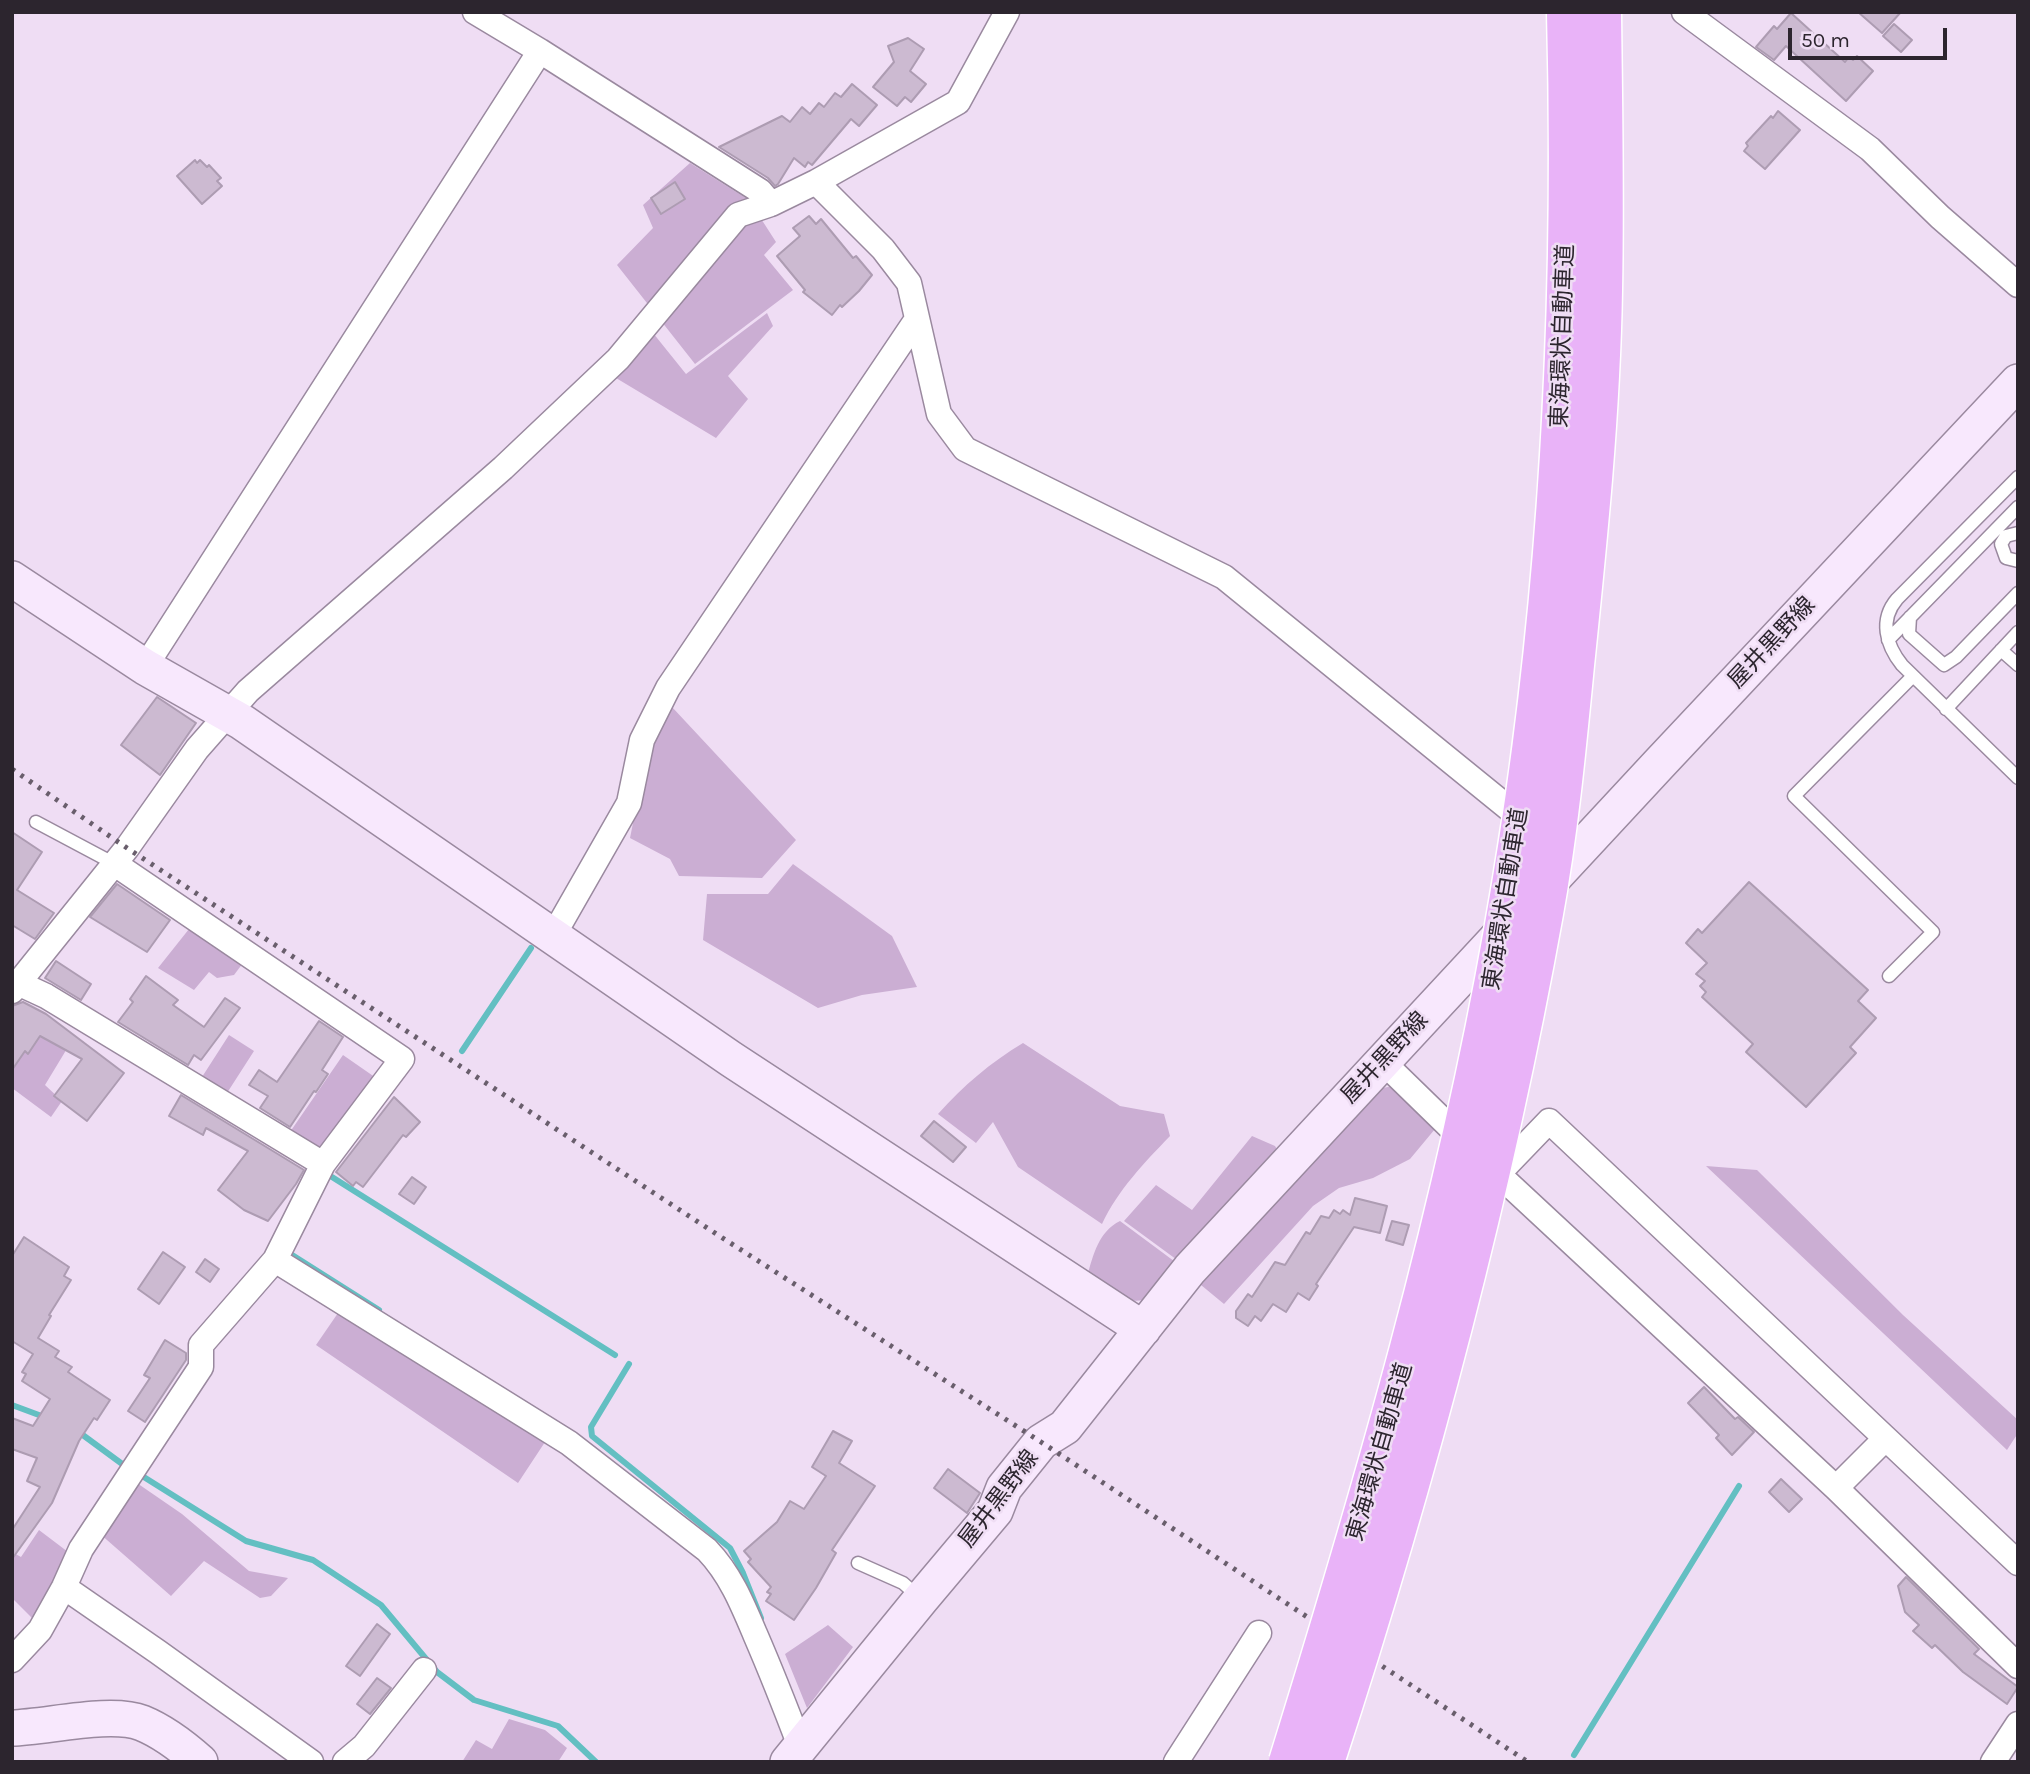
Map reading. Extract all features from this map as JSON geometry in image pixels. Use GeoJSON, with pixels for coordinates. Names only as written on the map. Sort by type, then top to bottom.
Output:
{"type":"FeatureCollection","features":[{"type":"Feature","properties":{"kind":"highway","name":"東海環状自動車道"},"geometry":{"type":"LineString","coordinates":[[1288,1762],[1373,1484],[1424,1297],[1468,1113],[1504,929],[1534,727],[1553,525],[1566,317],[1566,12]]}},
{"type":"Feature","properties":{"kind":"highway","name":"東海環状自動車道"},"geometry":{"type":"LineString","coordinates":[[1325,1762],[1404,1509],[1486,1198],[1544,910],[1567,750],[1596,449],[1603,293],[1602,12]]}},
{"type":"Feature","properties":{"kind":"main road","name":"屋井黒野線"},"geometry":{"type":"LineString","coordinates":[[794,1754],[921,1599],[962,1541],[995,1511],[1003,1488],[1041,1442],[1066,1426],[1190,1269],[2018,382]]}},
{"type":"Feature","properties":{"kind":"main road"},"geometry":{"type":"LineString","coordinates":[[12,579],[145,667],[242,722],[731,1059],[1143,1329]]}},
{"type":"Feature","properties":{"kind":"main road"},"geometry":{"type":"LineString","coordinates":[[12,1728],[118,1718],[140,1722],[177,1741],[200,1762]]}},
{"type":"Feature","properties":{"kind":"street"},"geometry":{"type":"LineString","coordinates":[[475,12],[760,191],[771,204]]}},
{"type":"Feature","properties":{"kind":"street"},"geometry":{"type":"LineString","coordinates":[[323,1164],[46,996],[15,987],[115,864],[197,749],[248,691],[503,468],[618,359],[738,215],[771,204],[816,182],[958,102],[1007,12]]}},
{"type":"Feature","properties":{"kind":"street"},"geometry":{"type":"LineString","coordinates":[[1684,12],[1870,149],[1940,217],[2018,285]]}},
{"type":"Feature","properties":{"kind":"street"},"geometry":{"type":"LineString","coordinates":[[145,667],[540,51]]}},
{"type":"Feature","properties":{"kind":"street"},"geometry":{"type":"LineString","coordinates":[[816,182],[883,248],[909,283],[939,414],[965,449],[1224,577],[1571,859]]}},
{"type":"Feature","properties":{"kind":"street"},"geometry":{"type":"LineString","coordinates":[[553,936],[629,803],[642,740],[668,688],[918,319]]}},
{"type":"Feature","properties":{"kind":"street"},"geometry":{"type":"LineString","coordinates":[[12,1660],[40,1630],[81,1549],[201,1367],[201,1345],[275,1260],[323,1164],[402,1059],[115,864]]}},
{"type":"Feature","properties":{"kind":"street"},"geometry":{"type":"LineString","coordinates":[[1382,1061],[1498,1174],[1836,1488],[2018,1667]]}},
{"type":"Feature","properties":{"kind":"street"},"geometry":{"type":"LineString","coordinates":[[1498,1174],[1549,1121],[2018,1563]]}},
{"type":"Feature","properties":{"kind":"street"},"geometry":{"type":"LineString","coordinates":[[275,1260],[569,1443],[707,1550],[722,1566],[735,1587],[777,1684],[794,1754]]}},
{"type":"Feature","properties":{"kind":"street"},"geometry":{"type":"LineString","coordinates":[[1836,1488],[1885,1438]]}},
{"type":"Feature","properties":{"kind":"street"},"geometry":{"type":"LineString","coordinates":[[64,1587],[311,1762]]}},
{"type":"Feature","properties":{"kind":"street"},"geometry":{"type":"LineString","coordinates":[[1176,1762],[1259,1633]]}},
{"type":"Feature","properties":{"kind":"street"},"geometry":{"type":"LineString","coordinates":[[345,1762],[364,1746],[424,1670]]}},
{"type":"Feature","properties":{"kind":"street"},"geometry":{"type":"LineString","coordinates":[[1993,1762],[2018,1724]]}},
{"type":"Feature","properties":{"kind":"lane"},"geometry":{"type":"LineString","coordinates":[[2018,477],[1890,607],[1887,615],[1888,640],[1892,653],[2018,778]]}},
{"type":"Feature","properties":{"kind":"lane"},"geometry":{"type":"LineString","coordinates":[[1888,640],[2018,507]]}},
{"type":"Feature","properties":{"kind":"lane"},"geometry":{"type":"LineString","coordinates":[[2015,563],[2003,554],[2001,544],[2006,536],[2018,533]]}},
{"type":"Feature","properties":{"kind":"lane"},"geometry":{"type":"LineString","coordinates":[[1910,617],[1909,634],[1944,665],[1956,657],[2018,593]]}},
{"type":"Feature","properties":{"kind":"lane"},"geometry":{"type":"LineString","coordinates":[[1946,709],[2018,632]]}},
{"type":"Feature","properties":{"kind":"lane"},"geometry":{"type":"LineString","coordinates":[[2001,650],[2018,665]]}},
{"type":"Feature","properties":{"kind":"lane"},"geometry":{"type":"LineString","coordinates":[[1889,976],[1933,932],[1794,796],[1913,676]]}},
{"type":"Feature","properties":{"kind":"lane"},"geometry":{"type":"LineString","coordinates":[[36,822],[115,864]]}},
{"type":"Feature","properties":{"kind":"lane"},"geometry":{"type":"LineString","coordinates":[[858,1563],[903,1583],[921,1599]]}},
{"type":"Feature","properties":{"kind":"shaded area"},"geometry":{"type":"Polygon","coordinates":[[[690,163],[749,200],[776,242],[764,255],[793,290],[695,364],[617,265],[653,228],[643,205],[690,163]]]}},
{"type":"Feature","properties":{"kind":"shaded area"},"geometry":{"type":"Polygon","coordinates":[[[767,313],[773,326],[728,376],[748,399],[716,438],[616,378],[653,333],[686,374],[767,313]]]}},
{"type":"Feature","properties":{"kind":"shaded area"},"geometry":{"type":"Polygon","coordinates":[[[672,707],[796,840],[762,878],[679,876],[670,859],[630,838],[649,743],[672,707]]]}},
{"type":"Feature","properties":{"kind":"shaded area"},"geometry":{"type":"Polygon","coordinates":[[[793,864],[892,936],[917,987],[862,995],[818,1008],[703,940],[707,894],[768,894],[793,864]]]}},
{"type":"Feature","properties":{"kind":"shaded area"},"geometry":{"type":"Polygon","coordinates":[[[193,924],[246,959],[234,975],[217,978],[209,972],[194,990],[158,968],[193,924]]]}},
{"type":"Feature","properties":{"kind":"shaded area"},"geometry":{"type":"Polygon","coordinates":[[[32,1029],[68,1047],[45,1085],[62,1101],[51,1117],[12,1088],[12,1060],[32,1029]]]}},
{"type":"Feature","properties":{"kind":"shaded area"},"geometry":{"type":"Polygon","coordinates":[[[229,1035],[254,1051],[227,1093],[202,1077],[229,1035]]]}},
{"type":"Feature","properties":{"kind":"shaded area"},"geometry":{"type":"Polygon","coordinates":[[[1023,1043],[1120,1106],[1164,1114],[1170,1136],[1124,1188],[1102,1224],[1018,1167],[993,1122],[976,1143],[938,1114],[978,1075],[1023,1043]]]}},
{"type":"Feature","properties":{"kind":"shaded area"},"geometry":{"type":"Polygon","coordinates":[[[343,1055],[379,1080],[328,1146],[313,1148],[290,1132],[343,1055]]]}},
{"type":"Feature","properties":{"kind":"shaded area"},"geometry":{"type":"Polygon","coordinates":[[[1393,1086],[1435,1129],[1410,1159],[1373,1178],[1339,1188],[1313,1206],[1224,1304],[1201,1285],[1373,1090],[1393,1086]]]}},
{"type":"Feature","properties":{"kind":"shaded area"},"geometry":{"type":"Polygon","coordinates":[[[1252,1136],[1275,1146],[1279,1153],[1184,1265],[1124,1221],[1156,1185],[1192,1210],[1252,1136]]]}},
{"type":"Feature","properties":{"kind":"shaded area"},"geometry":{"type":"Polygon","coordinates":[[[1706,1166],[1757,1170],[1903,1315],[2018,1420],[2018,1433],[2007,1450],[1706,1166]]]}},
{"type":"Feature","properties":{"kind":"shaded area"},"geometry":{"type":"Polygon","coordinates":[[[1120,1221],[1182,1267],[1149,1298],[1124,1299],[1087,1277],[1102,1237],[1120,1221]]]}},
{"type":"Feature","properties":{"kind":"shaded area"},"geometry":{"type":"Polygon","coordinates":[[[338,1313],[545,1442],[518,1483],[316,1345],[338,1313]]]}},
{"type":"Feature","properties":{"kind":"shaded area"},"geometry":{"type":"Polygon","coordinates":[[[134,1481],[182,1514],[249,1571],[288,1578],[271,1596],[260,1598],[204,1561],[171,1596],[99,1533],[134,1481]]]}},
{"type":"Feature","properties":{"kind":"shaded area"},"geometry":{"type":"Polygon","coordinates":[[[39,1530],[72,1555],[35,1621],[12,1598],[12,1552],[21,1557],[39,1530]]]}},
{"type":"Feature","properties":{"kind":"shaded area"},"geometry":{"type":"Polygon","coordinates":[[[828,1625],[853,1647],[807,1708],[785,1654],[828,1625]]]}},
{"type":"Feature","properties":{"kind":"shaded area"},"geometry":{"type":"Polygon","coordinates":[[[509,1719],[545,1730],[567,1748],[558,1762],[462,1762],[476,1740],[492,1749],[509,1719]]]}},
{"type":"Feature","properties":{"kind":"building"},"geometry":{"type":"Polygon","coordinates":[[[1858,12],[1901,12],[1882,33],[1858,12]]]}},
{"type":"Feature","properties":{"kind":"building"},"geometry":{"type":"Polygon","coordinates":[[[1791,13],[1845,62],[1849,57],[1853,60],[1857,56],[1873,71],[1846,101],[1786,46],[1774,60],[1756,47],[1774,26],[1777,29],[1791,13]]]}},
{"type":"Feature","properties":{"kind":"building"},"geometry":{"type":"Polygon","coordinates":[[[1894,24],[1912,40],[1901,52],[1883,36],[1894,24]]]}},
{"type":"Feature","properties":{"kind":"building"},"geometry":{"type":"Polygon","coordinates":[[[908,38],[924,49],[910,71],[926,84],[911,102],[905,97],[897,106],[873,87],[894,62],[888,46],[908,38]]]}},
{"type":"Feature","properties":{"kind":"building"},"geometry":{"type":"Polygon","coordinates":[[[852,84],[877,105],[859,126],[851,119],[812,165],[808,162],[805,167],[794,158],[775,186],[768,178],[719,147],[782,116],[790,122],[802,107],[810,114],[819,103],[824,107],[835,93],[841,97],[852,84]]]}},
{"type":"Feature","properties":{"kind":"building"},"geometry":{"type":"Polygon","coordinates":[[[1778,111],[1800,130],[1765,169],[1744,151],[1748,146],[1746,143],[1778,111]]]}},
{"type":"Feature","properties":{"kind":"building"},"geometry":{"type":"Polygon","coordinates":[[[195,160],[197,163],[200,160],[207,167],[209,165],[221,178],[217,181],[222,186],[202,204],[177,176],[195,160]]]}},
{"type":"Feature","properties":{"kind":"building"},"geometry":{"type":"Polygon","coordinates":[[[675,182],[685,199],[661,214],[651,198],[675,182]]]}},
{"type":"Feature","properties":{"kind":"building"},"geometry":{"type":"Polygon","coordinates":[[[809,216],[816,224],[821,219],[853,258],[856,256],[872,275],[859,291],[842,307],[840,305],[832,315],[803,292],[805,290],[777,256],[800,236],[793,228],[809,216]]]}},
{"type":"Feature","properties":{"kind":"building"},"geometry":{"type":"Polygon","coordinates":[[[157,697],[196,723],[160,775],[121,745],[157,697]]]}},
{"type":"Feature","properties":{"kind":"building"},"geometry":{"type":"Polygon","coordinates":[[[12,832],[42,852],[17,890],[54,913],[35,939],[12,925],[12,832]]]}},
{"type":"Feature","properties":{"kind":"building"},"geometry":{"type":"Polygon","coordinates":[[[1749,882],[1868,990],[1858,1001],[1876,1018],[1850,1047],[1856,1053],[1806,1107],[1746,1052],[1753,1044],[1702,997],[1706,992],[1700,986],[1705,981],[1696,974],[1707,963],[1686,943],[1698,929],[1702,933],[1749,882]]]}},
{"type":"Feature","properties":{"kind":"building"},"geometry":{"type":"Polygon","coordinates":[[[117,884],[170,920],[147,952],[90,917],[117,884]]]}},
{"type":"Feature","properties":{"kind":"building"},"geometry":{"type":"Polygon","coordinates":[[[56,961],[91,984],[81,1000],[45,978],[56,961]]]}},
{"type":"Feature","properties":{"kind":"building"},"geometry":{"type":"Polygon","coordinates":[[[146,976],[178,1000],[173,1005],[204,1027],[225,998],[240,1008],[201,1060],[194,1055],[188,1065],[118,1022],[133,1002],[130,999],[146,976]]]}},
{"type":"Feature","properties":{"kind":"building"},"geometry":{"type":"Polygon","coordinates":[[[23,1002],[46,1014],[124,1073],[87,1121],[54,1096],[82,1059],[40,1036],[28,1054],[25,1051],[12,1070],[12,1006],[23,1002]]]}},
{"type":"Feature","properties":{"kind":"building"},"geometry":{"type":"Polygon","coordinates":[[[319,1021],[343,1037],[322,1070],[328,1074],[290,1127],[260,1108],[268,1096],[249,1085],[259,1070],[277,1082],[319,1021]]]}},
{"type":"Feature","properties":{"kind":"building"},"geometry":{"type":"Polygon","coordinates":[[[181,1095],[304,1170],[268,1221],[244,1210],[218,1190],[248,1151],[206,1128],[203,1135],[169,1116],[181,1095]]]}},
{"type":"Feature","properties":{"kind":"building"},"geometry":{"type":"Polygon","coordinates":[[[394,1097],[420,1122],[406,1137],[403,1135],[363,1187],[356,1182],[353,1186],[336,1172],[394,1097]]]}},
{"type":"Feature","properties":{"kind":"building"},"geometry":{"type":"Polygon","coordinates":[[[934,1121],[966,1147],[953,1162],[921,1136],[934,1121]]]}},
{"type":"Feature","properties":{"kind":"building"},"geometry":{"type":"Polygon","coordinates":[[[412,1177],[426,1187],[414,1204],[399,1194],[412,1177]]]}},
{"type":"Feature","properties":{"kind":"building"},"geometry":{"type":"Polygon","coordinates":[[[1355,1198],[1387,1206],[1380,1233],[1354,1227],[1316,1284],[1318,1286],[1309,1300],[1298,1293],[1286,1312],[1273,1304],[1261,1321],[1255,1316],[1248,1326],[1236,1318],[1236,1311],[1248,1294],[1252,1297],[1275,1262],[1285,1265],[1306,1232],[1310,1234],[1321,1216],[1329,1218],[1334,1210],[1340,1214],[1343,1210],[1350,1215],[1355,1198]]]}},
{"type":"Feature","properties":{"kind":"building"},"geometry":{"type":"Polygon","coordinates":[[[1392,1221],[1409,1225],[1403,1245],[1386,1240],[1392,1221]]]}},
{"type":"Feature","properties":{"kind":"building"},"geometry":{"type":"Polygon","coordinates":[[[24,1237],[69,1267],[64,1276],[71,1280],[38,1338],[59,1351],[55,1357],[72,1367],[68,1372],[110,1400],[79,1441],[52,1503],[12,1559],[12,1530],[40,1487],[27,1481],[37,1458],[12,1449],[12,1418],[33,1426],[50,1399],[22,1381],[26,1374],[22,1372],[33,1354],[12,1341],[12,1256],[24,1237]]]}},
{"type":"Feature","properties":{"kind":"building"},"geometry":{"type":"Polygon","coordinates":[[[163,1252],[185,1267],[159,1304],[138,1289],[163,1252]]]}},
{"type":"Feature","properties":{"kind":"building"},"geometry":{"type":"Polygon","coordinates":[[[205,1259],[219,1269],[210,1282],[196,1272],[205,1259]]]}},
{"type":"Feature","properties":{"kind":"building"},"geometry":{"type":"Polygon","coordinates":[[[165,1340],[186,1353],[186,1360],[145,1422],[128,1411],[150,1378],[144,1375],[165,1340]]]}},
{"type":"Feature","properties":{"kind":"building"},"geometry":{"type":"Polygon","coordinates":[[[1704,1387],[1735,1419],[1738,1417],[1754,1432],[1732,1455],[1716,1438],[1719,1435],[1688,1403],[1704,1387]]]}},
{"type":"Feature","properties":{"kind":"building"},"geometry":{"type":"Polygon","coordinates":[[[833,1431],[852,1441],[839,1463],[875,1486],[832,1550],[836,1553],[794,1620],[766,1601],[771,1594],[767,1592],[771,1587],[748,1562],[751,1559],[744,1551],[777,1522],[790,1501],[804,1509],[826,1476],[812,1467],[833,1431]]]}},
{"type":"Feature","properties":{"kind":"building"},"geometry":{"type":"Polygon","coordinates":[[[948,1469],[980,1493],[967,1513],[934,1488],[948,1469]]]}},
{"type":"Feature","properties":{"kind":"building"},"geometry":{"type":"Polygon","coordinates":[[[1781,1479],[1802,1499],[1789,1512],[1769,1492],[1781,1479]]]}},
{"type":"Feature","properties":{"kind":"building"},"geometry":{"type":"Polygon","coordinates":[[[1906,1577],[1979,1649],[1974,1654],[2018,1687],[2007,1704],[1963,1672],[1935,1645],[1932,1648],[1913,1631],[1919,1625],[1905,1612],[1898,1586],[1906,1577]]]}},
{"type":"Feature","properties":{"kind":"building"},"geometry":{"type":"Polygon","coordinates":[[[377,1624],[390,1634],[360,1676],[346,1666],[377,1624]]]}},
{"type":"Feature","properties":{"kind":"building"},"geometry":{"type":"Polygon","coordinates":[[[377,1678],[391,1688],[370,1714],[357,1704],[377,1678]]]}},
{"type":"Feature","properties":{"kind":"waterway"},"geometry":{"type":"LineString","coordinates":[[462,1051],[531,948]]}},
{"type":"Feature","properties":{"kind":"waterway"},"geometry":{"type":"LineString","coordinates":[[332,1177],[615,1355]]}},
{"type":"Feature","properties":{"kind":"waterway"},"geometry":{"type":"LineString","coordinates":[[289,1253],[379,1310]]}},
{"type":"Feature","properties":{"kind":"waterway"},"geometry":{"type":"LineString","coordinates":[[629,1364],[591,1427],[592,1436],[730,1548],[761,1618]]}},
{"type":"Feature","properties":{"kind":"waterway"},"geometry":{"type":"LineString","coordinates":[[12,1405],[47,1418]]}},
{"type":"Feature","properties":{"kind":"waterway"},"geometry":{"type":"LineString","coordinates":[[76,1430],[129,1469]]}},
{"type":"Feature","properties":{"kind":"waterway"},"geometry":{"type":"LineString","coordinates":[[139,1474],[246,1541],[313,1560],[381,1605],[437,1672],[474,1700],[558,1726],[596,1762]]}},
{"type":"Feature","properties":{"kind":"waterway"},"geometry":{"type":"LineString","coordinates":[[1574,1755],[1739,1486]]}},
{"type":"Feature","properties":{"kind":"railway"},"geometry":{"type":"LineString","coordinates":[[12,769],[127,848],[1528,1762]]}}]}
